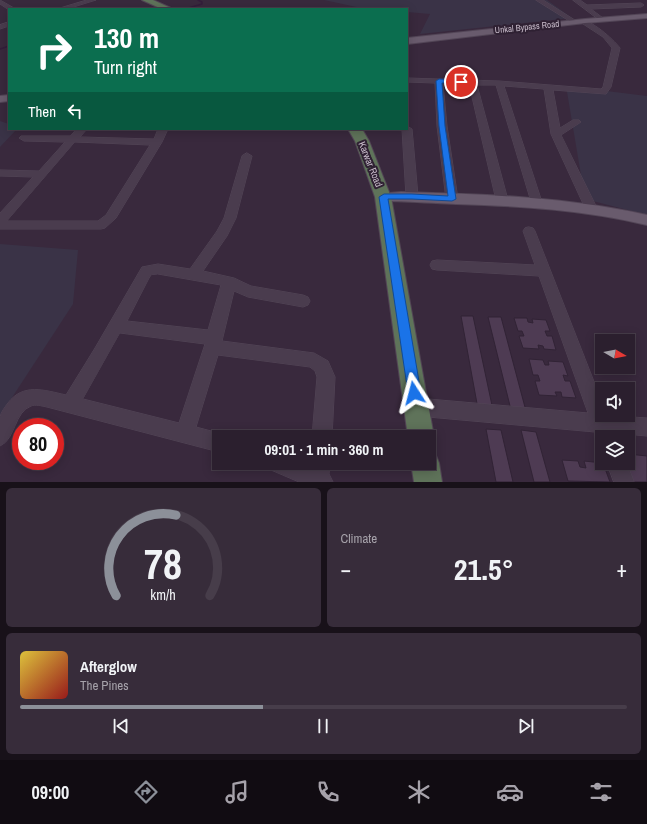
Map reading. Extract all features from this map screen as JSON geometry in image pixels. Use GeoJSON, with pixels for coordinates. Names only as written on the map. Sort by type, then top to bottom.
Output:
{"type":"FeatureCollection","features":[{"type":"Feature","properties":{"kind":"highway"},"geometry":{"type":"LineString","coordinates":[[146,0],[166,8]]}},
{"type":"Feature","properties":{"kind":"highway","name":"Karwar Road"},"geometry":{"type":"LineString","coordinates":[[356,130],[362,141],[384,197],[420,430]]}},
{"type":"Feature","properties":{"kind":"highway"},"geometry":{"type":"LineString","coordinates":[[426,470],[428,482]]}},
{"type":"Feature","properties":{"kind":"main road","name":"Unkal Bypass Road"},"geometry":{"type":"LineString","coordinates":[[408,41],[578,21],[647,16]]}},
{"type":"Feature","properties":{"kind":"main road"},"geometry":{"type":"LineString","coordinates":[[384,197],[412,196],[572,205],[647,220]]}},
{"type":"Feature","properties":{"kind":"street"},"geometry":{"type":"LineString","coordinates":[[62,6],[70,6],[93,0]]}},
{"type":"Feature","properties":{"kind":"street"},"geometry":{"type":"LineString","coordinates":[[408,80],[499,83],[599,92],[606,90],[616,48],[605,35],[539,0]]}},
{"type":"Feature","properties":{"kind":"street"},"geometry":{"type":"LineString","coordinates":[[576,0],[601,19]]}},
{"type":"Feature","properties":{"kind":"street"},"geometry":{"type":"LineString","coordinates":[[627,0],[644,5]]}},
{"type":"Feature","properties":{"kind":"street"},"geometry":{"type":"LineString","coordinates":[[0,2],[10,8]]}},
{"type":"Feature","properties":{"kind":"street"},"geometry":{"type":"LineString","coordinates":[[587,7],[644,5]]}},
{"type":"Feature","properties":{"kind":"street"},"geometry":{"type":"LineString","coordinates":[[439,81],[442,126],[452,199]]}},
{"type":"Feature","properties":{"kind":"street"},"geometry":{"type":"LineString","coordinates":[[472,82],[502,200]]}},
{"type":"Feature","properties":{"kind":"street"},"geometry":{"type":"LineString","coordinates":[[499,83],[536,202]]}},
{"type":"Feature","properties":{"kind":"street"},"geometry":{"type":"LineString","coordinates":[[548,87],[556,134],[591,208]]}},
{"type":"Feature","properties":{"kind":"street"},"geometry":{"type":"LineString","coordinates":[[556,134],[576,122]]}},
{"type":"Feature","properties":{"kind":"street"},"geometry":{"type":"LineString","coordinates":[[0,221],[81,130]]}},
{"type":"Feature","properties":{"kind":"street"},"geometry":{"type":"LineString","coordinates":[[0,225],[101,225],[110,218],[119,206],[163,130]]}},
{"type":"Feature","properties":{"kind":"street"},"geometry":{"type":"LineString","coordinates":[[407,130],[412,196]]}},
{"type":"Feature","properties":{"kind":"street"},"geometry":{"type":"LineString","coordinates":[[24,138],[157,142]]}},
{"type":"Feature","properties":{"kind":"street"},"geometry":{"type":"LineString","coordinates":[[193,275],[222,233],[230,218],[247,156]]}},
{"type":"Feature","properties":{"kind":"street"},"geometry":{"type":"LineString","coordinates":[[0,173],[42,174]]}},
{"type":"Feature","properties":{"kind":"street"},"geometry":{"type":"LineString","coordinates":[[529,231],[603,430]]}},
{"type":"Feature","properties":{"kind":"street"},"geometry":{"type":"LineString","coordinates":[[437,265],[544,271]]}},
{"type":"Feature","properties":{"kind":"street"},"geometry":{"type":"LineString","coordinates":[[70,404],[148,271],[158,270],[193,275],[229,282],[248,290],[303,301]]}},
{"type":"Feature","properties":{"kind":"street"},"geometry":{"type":"LineString","coordinates":[[185,433],[213,343],[229,282]]}},
{"type":"Feature","properties":{"kind":"street"},"geometry":{"type":"LineString","coordinates":[[116,326],[314,360],[322,366],[326,377],[322,430]]}},
{"type":"Feature","properties":{"kind":"street"},"geometry":{"type":"LineString","coordinates":[[0,436],[16,408],[32,397],[70,404],[212,440]]}},
{"type":"Feature","properties":{"kind":"street"},"geometry":{"type":"LineString","coordinates":[[417,407],[603,430],[647,427]]}},
{"type":"Feature","properties":{"kind":"street"},"geometry":{"type":"LineString","coordinates":[[303,470],[321,475]]}},
{"type":"Feature","properties":{"kind":"street"},"geometry":{"type":"LineString","coordinates":[[619,470],[624,482]]}},
{"type":"Feature","properties":{"kind":"shaded area"},"geometry":{"type":"Polygon","coordinates":[[[324,0],[547,0],[572,18],[420,34],[430,14],[408,12],[408,8],[361,8],[324,0]]]}},
{"type":"Feature","properties":{"kind":"shaded area"},"geometry":{"type":"Polygon","coordinates":[[[566,86],[647,96],[647,215],[585,199],[566,86]]]}},
{"type":"Feature","properties":{"kind":"shaded area"},"geometry":{"type":"Polygon","coordinates":[[[0,121],[8,124],[8,130],[16,130],[0,147],[0,121]]]}},
{"type":"Feature","properties":{"kind":"shaded area"},"geometry":{"type":"Polygon","coordinates":[[[0,244],[78,250],[73,304],[0,416],[0,244]]]}},
{"type":"Feature","properties":{"kind":"building"},"geometry":{"type":"Polygon","coordinates":[[[461,316],[473,316],[493,410],[478,409],[461,316]]]}},
{"type":"Feature","properties":{"kind":"building"},"geometry":{"type":"Polygon","coordinates":[[[488,317],[501,317],[526,411],[511,410],[488,317]]]}},
{"type":"Feature","properties":{"kind":"building"},"geometry":{"type":"Polygon","coordinates":[[[514,318],[527,318],[528,322],[533,323],[532,319],[546,320],[550,331],[545,331],[547,336],[552,336],[556,350],[544,349],[543,346],[538,345],[539,349],[523,348],[519,336],[524,336],[522,331],[518,331],[514,318]]]}},
{"type":"Feature","properties":{"kind":"building"},"geometry":{"type":"Polygon","coordinates":[[[529,359],[543,360],[545,365],[549,365],[548,361],[563,362],[568,376],[563,375],[565,381],[570,381],[576,398],[562,397],[561,392],[555,392],[557,396],[539,395],[535,381],[540,381],[538,375],[533,375],[529,359]]]}},
{"type":"Feature","properties":{"kind":"building"},"geometry":{"type":"Polygon","coordinates":[[[486,429],[501,430],[513,482],[496,482],[486,429]]]}},
{"type":"Feature","properties":{"kind":"building"},"geometry":{"type":"Polygon","coordinates":[[[521,430],[536,432],[550,482],[534,482],[521,430]]]}},
{"type":"Feature","properties":{"kind":"building"},"geometry":{"type":"Polygon","coordinates":[[[635,455],[647,456],[647,482],[629,482],[625,470],[635,470],[635,455]]]}},
{"type":"Feature","properties":{"kind":"building"},"geometry":{"type":"Polygon","coordinates":[[[562,460],[578,461],[580,467],[586,468],[584,461],[595,462],[595,470],[606,470],[610,482],[568,481],[562,460]]]}},
{"type":"Feature","properties":{"kind":"waterway"},"geometry":{"type":"LineString","coordinates":[[188,8],[202,4],[202,2],[198,0]]}},
{"type":"Feature","properties":{"kind":"waterway"},"geometry":{"type":"LineString","coordinates":[[0,49],[8,46]]}},
{"type":"Feature","properties":{"kind":"route"},"geometry":{"type":"LineString","coordinates":[[414,393],[384,197],[412,196],[452,199],[442,126],[439,81],[461,82]]}}]}
